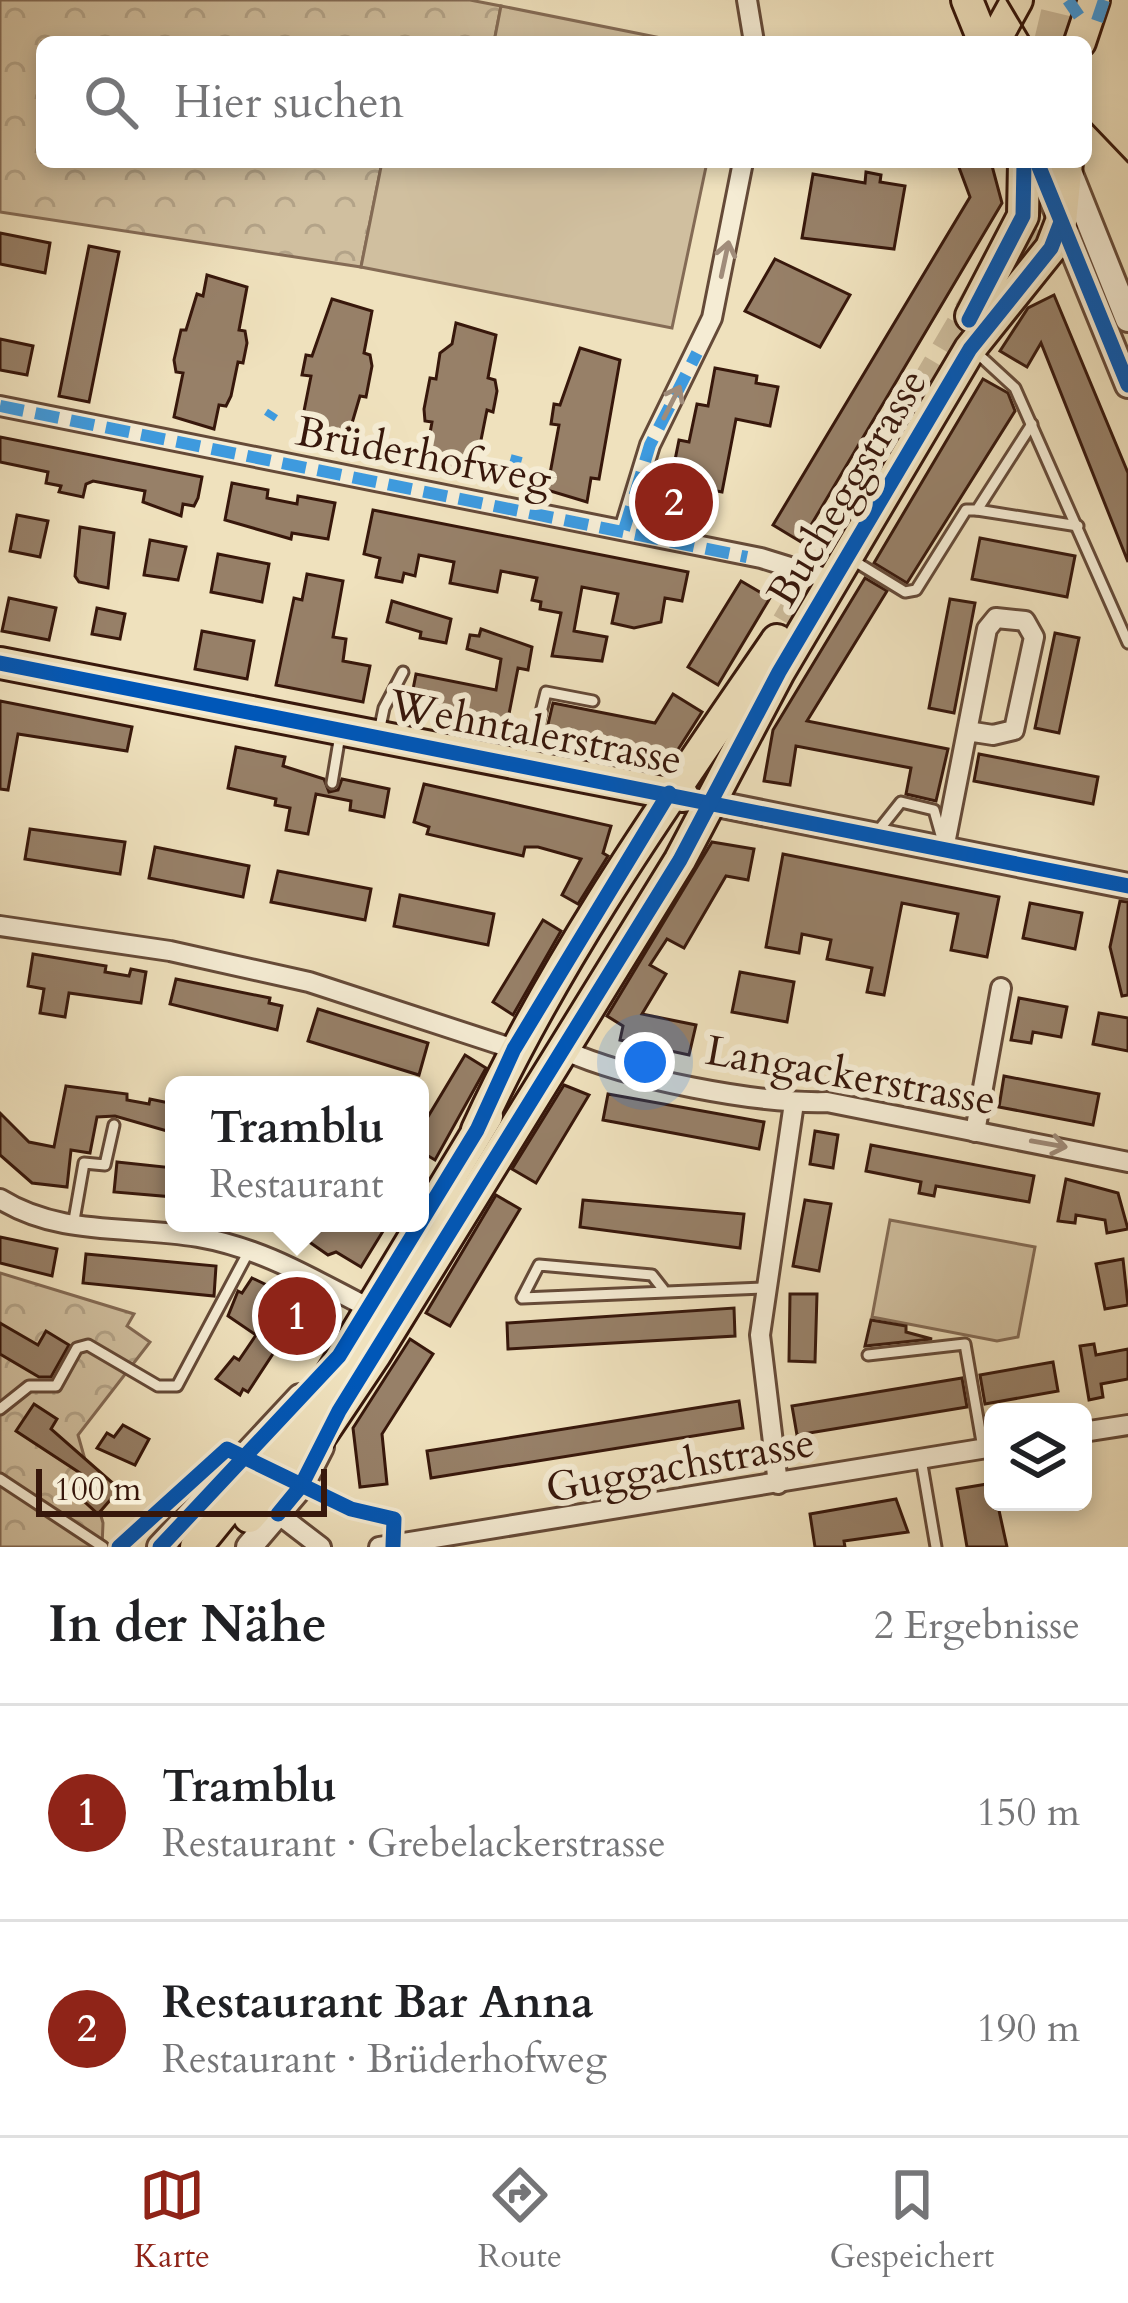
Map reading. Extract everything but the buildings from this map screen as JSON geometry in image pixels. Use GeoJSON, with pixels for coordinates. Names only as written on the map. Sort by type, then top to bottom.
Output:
{"type":"FeatureCollection","features":[{"type":"Feature","properties":{"kind":"main road"},"geometry":{"type":"LineString","coordinates":[[968,0],[982,36]]}},
{"type":"Feature","properties":{"kind":"main road"},"geometry":{"type":"LineString","coordinates":[[1082,36],[1094,0]]}},
{"type":"Feature","properties":{"kind":"main road"},"geometry":{"type":"LineString","coordinates":[[997,36],[1011,2]]}},
{"type":"Feature","properties":{"kind":"main road"},"geometry":{"type":"LineString","coordinates":[[1011,2],[1021,36]]}},
{"type":"Feature","properties":{"kind":"main road"},"geometry":{"type":"LineString","coordinates":[[1023,217],[1024,168]]}},
{"type":"Feature","properties":{"kind":"main road","name":"Bucheggstrasse"},"geometry":{"type":"LineString","coordinates":[[477,1130],[514,1049],[669,793],[709,745],[832,570],[970,349],[1051,248],[1061,222],[1059,168]]}},
{"type":"Feature","properties":{"kind":"main road","name":"Bucheggstrasse"},"geometry":{"type":"LineString","coordinates":[[259,1526],[339,1411],[565,1050],[712,802],[832,570],[1008,254],[1023,217]]}},
{"type":"Feature","properties":{"kind":"main road","name":"Wehntalerstrasse"},"geometry":{"type":"LineString","coordinates":[[0,663],[712,802]]}},
{"type":"Feature","properties":{"kind":"main road"},"geometry":{"type":"LineString","coordinates":[[429,1218],[477,1130],[663,848],[429,1229]]}},
{"type":"Feature","properties":{"kind":"main road"},"geometry":{"type":"LineString","coordinates":[[222,1547],[259,1526],[422,1232]]}},
{"type":"Feature","properties":{"kind":"main road"},"geometry":{"type":"LineString","coordinates":[[196,1547],[317,1398],[340,1356],[381,1307],[427,1232]]}},
{"type":"Feature","properties":{"kind":"street"},"geometry":{"type":"LineString","coordinates":[[747,0],[753,36]]}},
{"type":"Feature","properties":{"kind":"street"},"geometry":{"type":"LineString","coordinates":[[1008,36],[1011,2]]}},
{"type":"Feature","properties":{"kind":"street"},"geometry":{"type":"LineString","coordinates":[[624,530],[650,445],[712,318],[742,168]]}},
{"type":"Feature","properties":{"kind":"street"},"geometry":{"type":"LineString","coordinates":[[1061,168],[1128,319]]}},
{"type":"Feature","properties":{"kind":"street"},"geometry":{"type":"LineString","coordinates":[[1061,222],[1128,385]]}},
{"type":"Feature","properties":{"kind":"street"},"geometry":{"type":"LineString","coordinates":[[1034,268],[1087,285]]}},
{"type":"Feature","properties":{"kind":"street","name":"Brüderhofweg"},"geometry":{"type":"LineString","coordinates":[[0,406],[832,570]]}},
{"type":"Feature","properties":{"kind":"street"},"geometry":{"type":"LineString","coordinates":[[944,849],[967,730],[987,628],[996,618],[1025,621],[1034,638],[1014,730],[993,735],[967,730]]}},
{"type":"Feature","properties":{"kind":"street","name":"Wehntalerstrasse"},"geometry":{"type":"LineString","coordinates":[[712,802],[1128,886]]}},
{"type":"Feature","properties":{"kind":"street"},"geometry":{"type":"LineString","coordinates":[[0,926],[148,947],[309,982],[514,1049]]}},
{"type":"Feature","properties":{"kind":"street"},"geometry":{"type":"LineString","coordinates":[[975,1132],[1001,988]]}},
{"type":"Feature","properties":{"kind":"street","name":"Langackerstrasse"},"geometry":{"type":"LineString","coordinates":[[565,1050],[608,1067],[794,1103],[827,1102],[1128,1162]]}},
{"type":"Feature","properties":{"kind":"street"},"geometry":{"type":"LineString","coordinates":[[778,1484],[763,1383],[763,1288],[794,1103]]}},
{"type":"Feature","properties":{"kind":"street"},"geometry":{"type":"LineString","coordinates":[[0,1198],[49,1222],[196,1236],[250,1249],[381,1307]]}},
{"type":"Feature","properties":{"kind":"street"},"geometry":{"type":"LineString","coordinates":[[160,1547],[340,1356]]}},
{"type":"Feature","properties":{"kind":"street"},"geometry":{"type":"LineString","coordinates":[[1092,1431],[1128,1425]]}},
{"type":"Feature","properties":{"kind":"street","name":"Guggachstrasse"},"geometry":{"type":"LineString","coordinates":[[380,1547],[984,1449]]}},
{"type":"Feature","properties":{"kind":"street"},"geometry":{"type":"LineString","coordinates":[[259,1526],[321,1547]]}},
{"type":"Feature","properties":{"kind":"lane"},"geometry":{"type":"LineString","coordinates":[[1023,217],[1061,222],[1096,244]]}},
{"type":"Feature","properties":{"kind":"lane"},"geometry":{"type":"LineString","coordinates":[[970,349],[1005,375],[1032,424],[1128,643]]}},
{"type":"Feature","properties":{"kind":"lane"},"geometry":{"type":"LineString","coordinates":[[977,511],[1032,424]]}},
{"type":"Feature","properties":{"kind":"lane"},"geometry":{"type":"LineString","coordinates":[[832,570],[905,592],[916,590],[966,510],[1078,526]]}},
{"type":"Feature","properties":{"kind":"lane"},"geometry":{"type":"LineString","coordinates":[[378,737],[384,708],[404,672]]}},
{"type":"Feature","properties":{"kind":"lane"},"geometry":{"type":"LineString","coordinates":[[529,767],[546,692],[593,701]]}},
{"type":"Feature","properties":{"kind":"lane"},"geometry":{"type":"LineString","coordinates":[[332,783],[340,730]]}},
{"type":"Feature","properties":{"kind":"lane"},"geometry":{"type":"LineString","coordinates":[[875,835],[901,802],[934,810],[944,849]]}},
{"type":"Feature","properties":{"kind":"lane"},"geometry":{"type":"LineString","coordinates":[[73,1226],[84,1162],[105,1165],[114,1125]]}},
{"type":"Feature","properties":{"kind":"lane"},"geometry":{"type":"LineString","coordinates":[[0,1408],[29,1386],[56,1386],[77,1348],[88,1345],[158,1386],[177,1385],[250,1249]]}},
{"type":"Feature","properties":{"kind":"lane"},"geometry":{"type":"LineString","coordinates":[[381,1307],[431,1262]]}},
{"type":"Feature","properties":{"kind":"lane"},"geometry":{"type":"LineString","coordinates":[[663,1289],[652,1275],[539,1265],[522,1298],[763,1288]]}},
{"type":"Feature","properties":{"kind":"lane"},"geometry":{"type":"LineString","coordinates":[[868,1355],[965,1344],[984,1430]]}},
{"type":"Feature","properties":{"kind":"lane"},"geometry":{"type":"LineString","coordinates":[[921,1459],[936,1547]]}},
{"type":"Feature","properties":{"kind":"lane"},"geometry":{"type":"LineString","coordinates":[[175,1547],[235,1480],[243,1461]]}},
{"type":"Feature","properties":{"kind":"lane"},"geometry":{"type":"LineString","coordinates":[[0,1479],[103,1547]]}},
{"type":"Feature","properties":{"kind":"green space"},"geometry":{"type":"Polygon","coordinates":[[[0,0],[470,0],[501,6],[495,36],[36,36],[36,168],[381,168],[361,267],[0,212],[0,0]]]}},
{"type":"Feature","properties":{"kind":"green space"},"geometry":{"type":"Polygon","coordinates":[[[501,6],[651,36],[495,36],[501,6]]]}},
{"type":"Feature","properties":{"kind":"green space"},"geometry":{"type":"Polygon","coordinates":[[[381,168],[706,168],[672,328],[361,267],[381,168]]]}},
{"type":"Feature","properties":{"kind":"green space"},"geometry":{"type":"Polygon","coordinates":[[[890,1220],[1035,1247],[1018,1337],[997,1341],[872,1317],[890,1220]]]}},
{"type":"Feature","properties":{"kind":"green space"},"geometry":{"type":"Polygon","coordinates":[[[0,1273],[134,1314],[127,1326],[150,1342],[78,1435],[103,1523],[102,1547],[0,1547],[0,1273]]]}},
{"type":"Feature","properties":{"kind":"tunnel"},"geometry":{"type":"LineString","coordinates":[[1050,36],[1059,0]]}},
{"type":"Feature","properties":{"kind":"tunnel"},"geometry":{"type":"LineString","coordinates":[[1003,296],[1038,214],[1050,168]]}},
{"type":"Feature","properties":{"kind":"tunnel"},"geometry":{"type":"LineString","coordinates":[[764,662],[979,294]]}},
{"type":"Feature","properties":{"kind":"tram line"},"geometry":{"type":"LineString","coordinates":[[1007,0],[1028,36]]}},
{"type":"Feature","properties":{"kind":"tram line"},"geometry":{"type":"LineString","coordinates":[[1092,124],[1128,162]]}},
{"type":"Feature","properties":{"kind":"marked path"},"geometry":{"type":"LineString","coordinates":[[1068,0],[1079,16]]}},
{"type":"Feature","properties":{"kind":"marked path"},"geometry":{"type":"LineString","coordinates":[[1097,21],[1104,0]]}},
{"type":"Feature","properties":{"kind":"marked path"},"geometry":{"type":"LineString","coordinates":[[624,530],[650,445],[697,353]]}},
{"type":"Feature","properties":{"kind":"marked path"},"geometry":{"type":"LineString","coordinates":[[0,406],[747,557]]}},
{"type":"Feature","properties":{"kind":"marked path"},"geometry":{"type":"LineString","coordinates":[[269,418],[273,412]]}},
{"type":"Feature","properties":{"kind":"marked path"},"geometry":{"type":"LineString","coordinates":[[510,460],[521,463]]}},
{"type":"Feature","properties":{"kind":"cycle path"},"geometry":{"type":"LineString","coordinates":[[969,320],[1023,216],[1024,168]]}},
{"type":"Feature","properties":{"kind":"cycle path"},"geometry":{"type":"LineString","coordinates":[[1039,168],[1128,385]]}},
{"type":"Feature","properties":{"kind":"cycle path"},"geometry":{"type":"LineString","coordinates":[[278,1514],[301,1486],[339,1411],[680,860],[779,672],[970,349],[1051,248],[1061,222]]}},
{"type":"Feature","properties":{"kind":"cycle path"},"geometry":{"type":"LineString","coordinates":[[0,663],[1128,886]]}},
{"type":"Feature","properties":{"kind":"cycle path"},"geometry":{"type":"LineString","coordinates":[[429,1209],[477,1130],[514,1049],[669,793]]}},
{"type":"Feature","properties":{"kind":"cycle path"},"geometry":{"type":"LineString","coordinates":[[160,1547],[339,1356],[415,1232]]}},
{"type":"Feature","properties":{"kind":"cycle path"},"geometry":{"type":"LineString","coordinates":[[119,1547],[227,1449],[351,1509],[394,1519],[393,1546]]}},
{"type":"Feature","properties":{"kind":"place","name":"Restaurant Bar Anna"},"geometry":{"type":"Point","coordinates":[674,502]}},
{"type":"Feature","properties":{"kind":"place","name":"Tramblu"},"geometry":{"type":"Point","coordinates":[297,1316]}}]}
